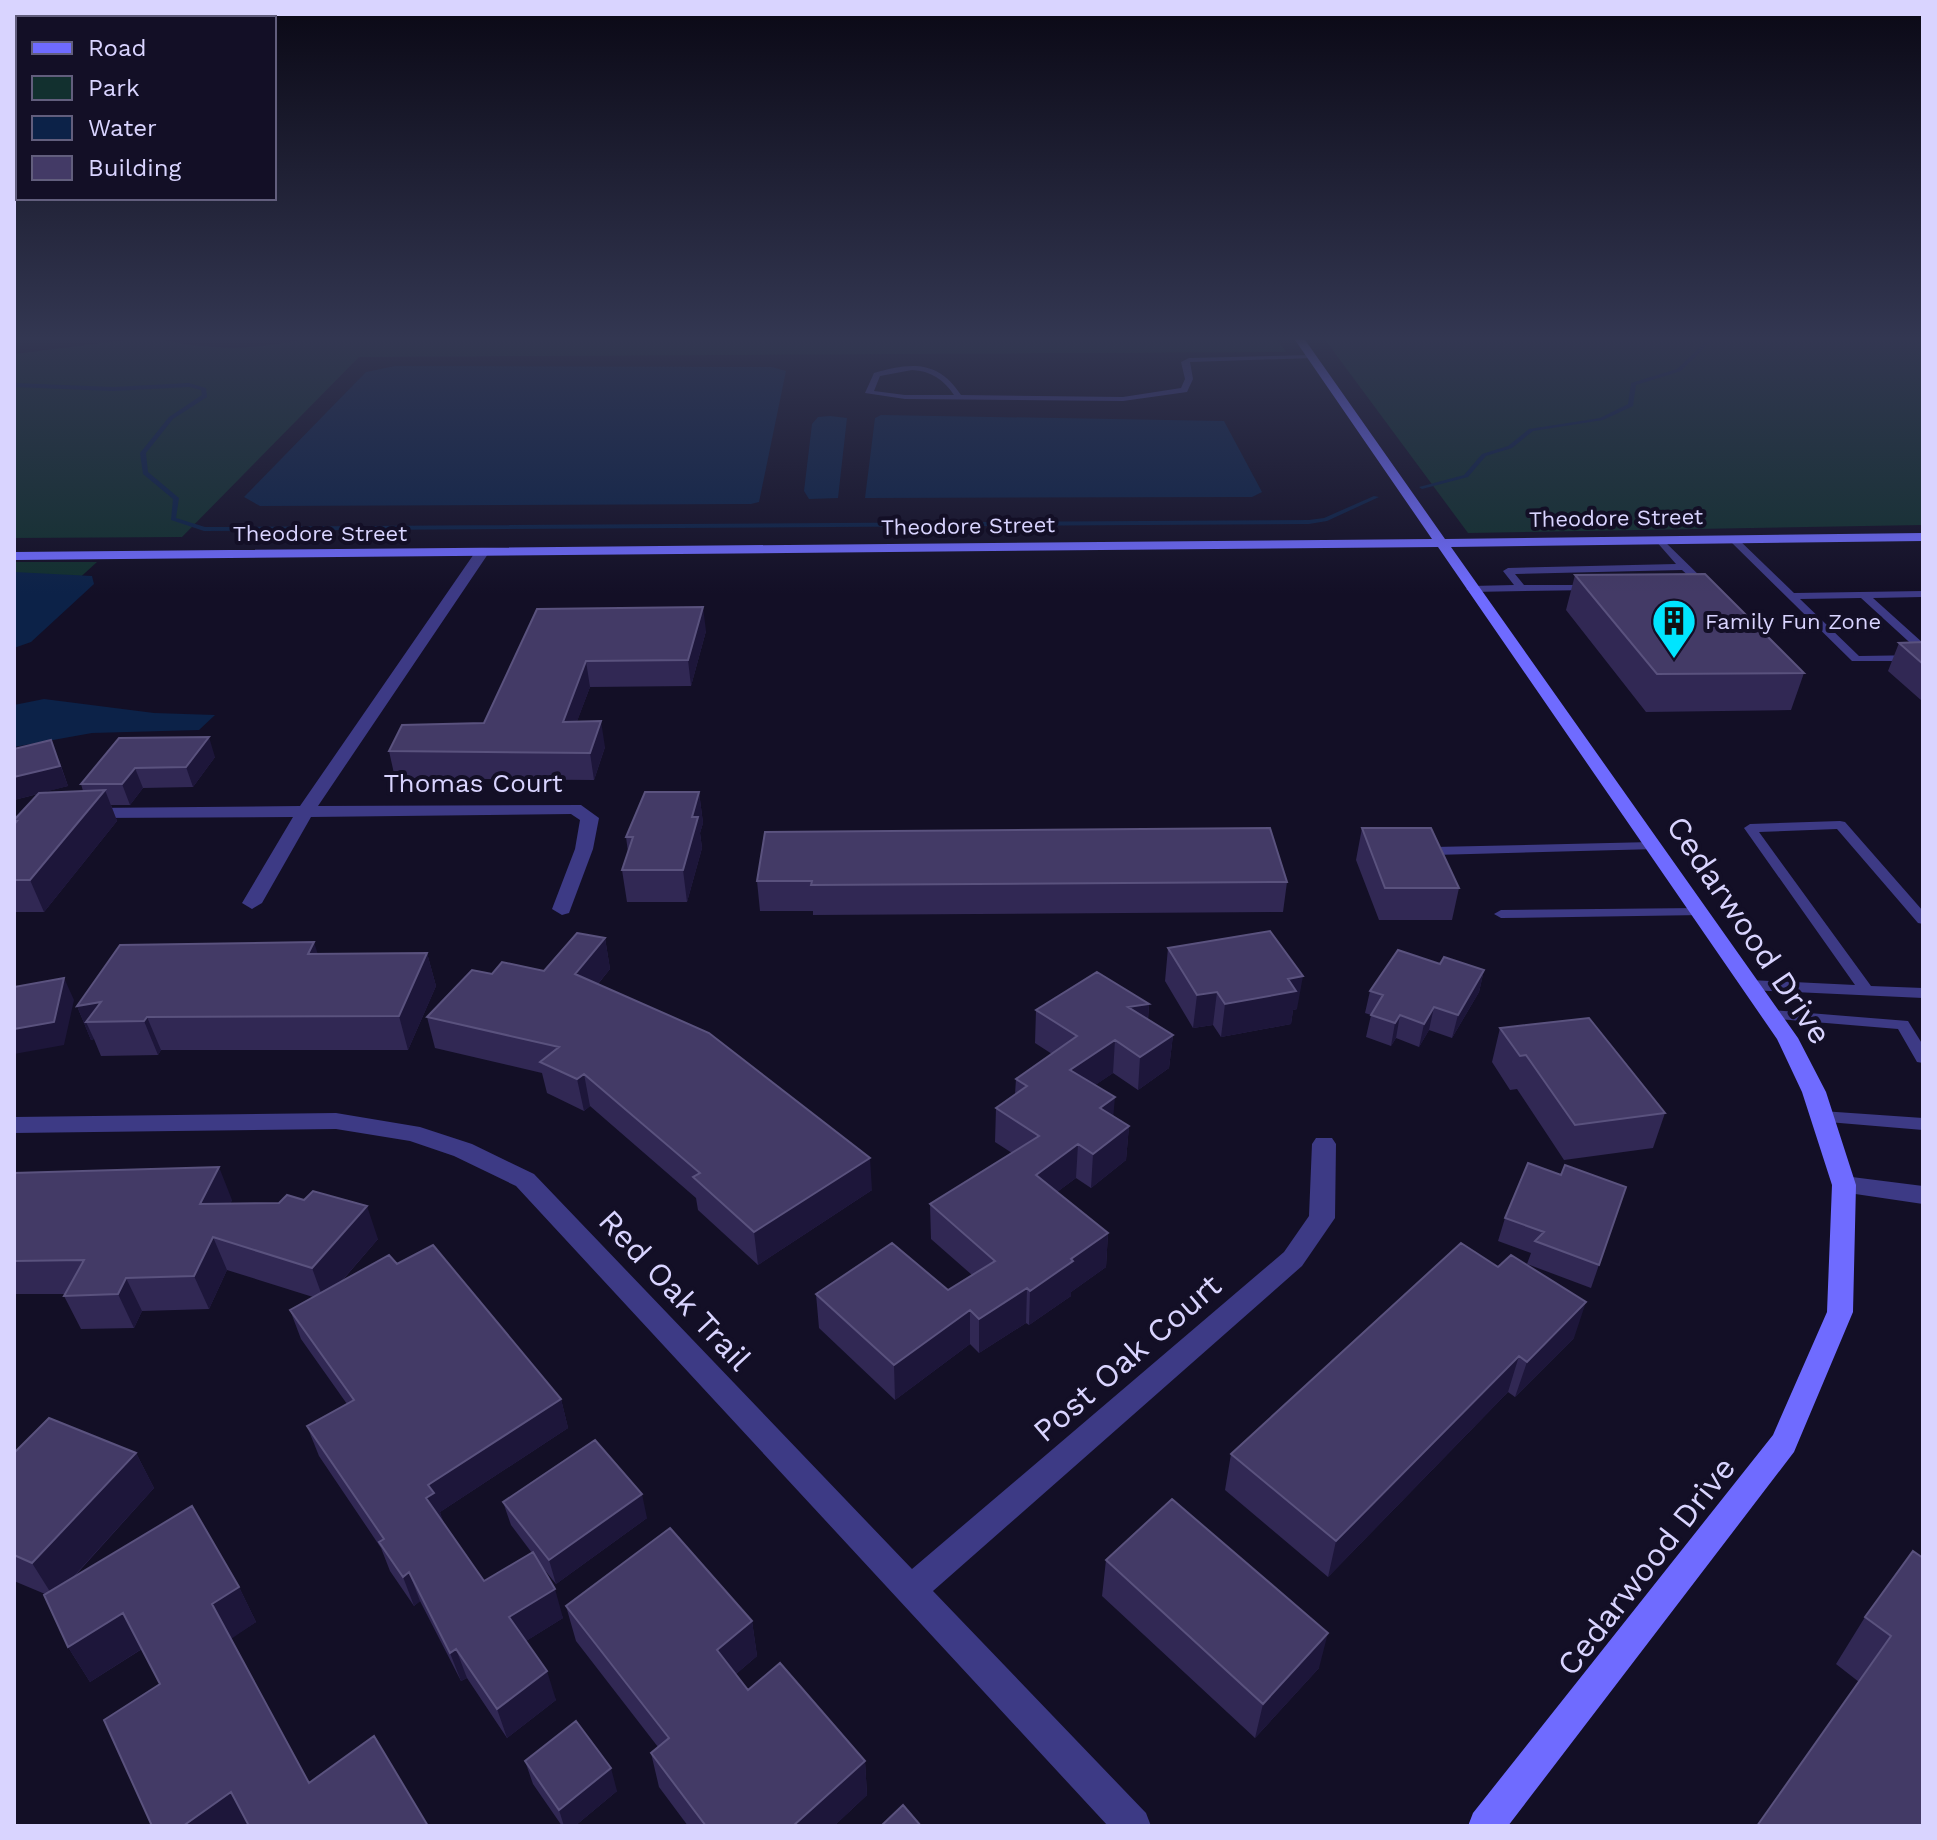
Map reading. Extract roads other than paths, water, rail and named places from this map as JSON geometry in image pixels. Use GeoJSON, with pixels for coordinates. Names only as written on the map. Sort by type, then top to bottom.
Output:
{"type":"FeatureCollection","features":[{"type":"Feature","properties":{"kind":"street","name":"Cedarwood Drive"},"geometry":{"type":"LineString","coordinates":[[1357,423],[1771,1015],[1808,1078],[1844,1185],[1840,1312],[1784,1443],[1486,1826]]}},
{"type":"Feature","properties":{"kind":"street","name":"Theodore Street"},"geometry":{"type":"LineString","coordinates":[[14,556],[481,554],[1923,537]]}},
{"type":"Feature","properties":{"kind":"street"},"geometry":{"type":"LineString","coordinates":[[252,903],[305,811],[481,554]]}},
{"type":"Feature","properties":{"kind":"street","name":"Thomas Court"},"geometry":{"type":"LineString","coordinates":[[67,814],[575,809],[590,818],[584,849],[562,909]]}},
{"type":"Feature","properties":{"kind":"street","name":"Red Oak Trail"},"geometry":{"type":"LineString","coordinates":[[14,1125],[336,1121],[412,1133],[463,1150],[525,1180],[1133,1826]]}},
{"type":"Feature","properties":{"kind":"street","name":"Post Oak Court"},"geometry":{"type":"LineString","coordinates":[[912,1590],[1293,1259],[1322,1218],[1324,1144]]}},
{"type":"Feature","properties":{"kind":"street"},"geometry":{"type":"LineString","coordinates":[[1844,1185],[1923,1195]]}},
{"type":"Feature","properties":{"kind":"lane"},"geometry":{"type":"LineString","coordinates":[[1733,539],[1856,659],[1923,658]]}},
{"type":"Feature","properties":{"kind":"lane"},"geometry":{"type":"LineString","coordinates":[[1660,540],[1714,595]]}},
{"type":"Feature","properties":{"kind":"lane"},"geometry":{"type":"LineString","coordinates":[[1521,588],[1508,571],[1684,567]]}},
{"type":"Feature","properties":{"kind":"lane"},"geometry":{"type":"LineString","coordinates":[[1688,585],[1703,584]]}},
{"type":"Feature","properties":{"kind":"lane"},"geometry":{"type":"LineString","coordinates":[[1471,589],[1597,586]]}},
{"type":"Feature","properties":{"kind":"lane"},"geometry":{"type":"LineString","coordinates":[[1791,596],[1923,594]]}},
{"type":"Feature","properties":{"kind":"lane"},"geometry":{"type":"LineString","coordinates":[[1864,595],[1923,649]]}},
{"type":"Feature","properties":{"kind":"lane"},"geometry":{"type":"LineString","coordinates":[[1866,990],[1750,828],[1840,825],[1923,920]]}},
{"type":"Feature","properties":{"kind":"lane"},"geometry":{"type":"LineString","coordinates":[[1434,851],[1652,846]]}},
{"type":"Feature","properties":{"kind":"lane"},"geometry":{"type":"LineString","coordinates":[[1501,914],[1698,912]]}},
{"type":"Feature","properties":{"kind":"lane"},"geometry":{"type":"LineString","coordinates":[[1750,985],[1923,993]]}},
{"type":"Feature","properties":{"kind":"lane"},"geometry":{"type":"LineString","coordinates":[[1771,1015],[1903,1024],[1923,1058]]}},
{"type":"Feature","properties":{"kind":"lane"},"geometry":{"type":"LineString","coordinates":[[1822,1117],[1923,1124]]}},
{"type":"Feature","properties":{"kind":"water"},"geometry":{"type":"Polygon","coordinates":[[[316,423],[775,423],[759,502],[751,504],[260,506],[244,497],[316,423]]]}},
{"type":"Feature","properties":{"kind":"water"},"geometry":{"type":"Polygon","coordinates":[[[846,423],[838,498],[809,499],[804,491],[812,424],[846,423]]]}},
{"type":"Feature","properties":{"kind":"water"},"geometry":{"type":"Polygon","coordinates":[[[874,423],[1225,423],[1262,492],[1252,497],[865,498],[874,423]]]}},
{"type":"Feature","properties":{"kind":"water"},"geometry":{"type":"Polygon","coordinates":[[[14,572],[92,576],[94,584],[31,642],[14,648],[14,572]]]}},
{"type":"Feature","properties":{"kind":"water"},"geometry":{"type":"Polygon","coordinates":[[[44,699],[154,713],[215,715],[199,730],[92,733],[14,747],[14,705],[44,699]]]}},
{"type":"Feature","properties":{"kind":"waterway"},"geometry":{"type":"LineString","coordinates":[[167,423],[143,453],[145,473],[176,498],[173,519],[204,529],[1309,522],[1325,520],[1376,497]]}},
{"type":"Feature","properties":{"kind":"waterway"},"geometry":{"type":"LineString","coordinates":[[1422,487],[1466,476],[1484,455],[1510,447],[1531,430],[1576,423]]}},
{"type":"Feature","properties":{"kind":"place","name":"Family Fun Zone"},"geometry":{"type":"Point","coordinates":[1674,660]}}]}
